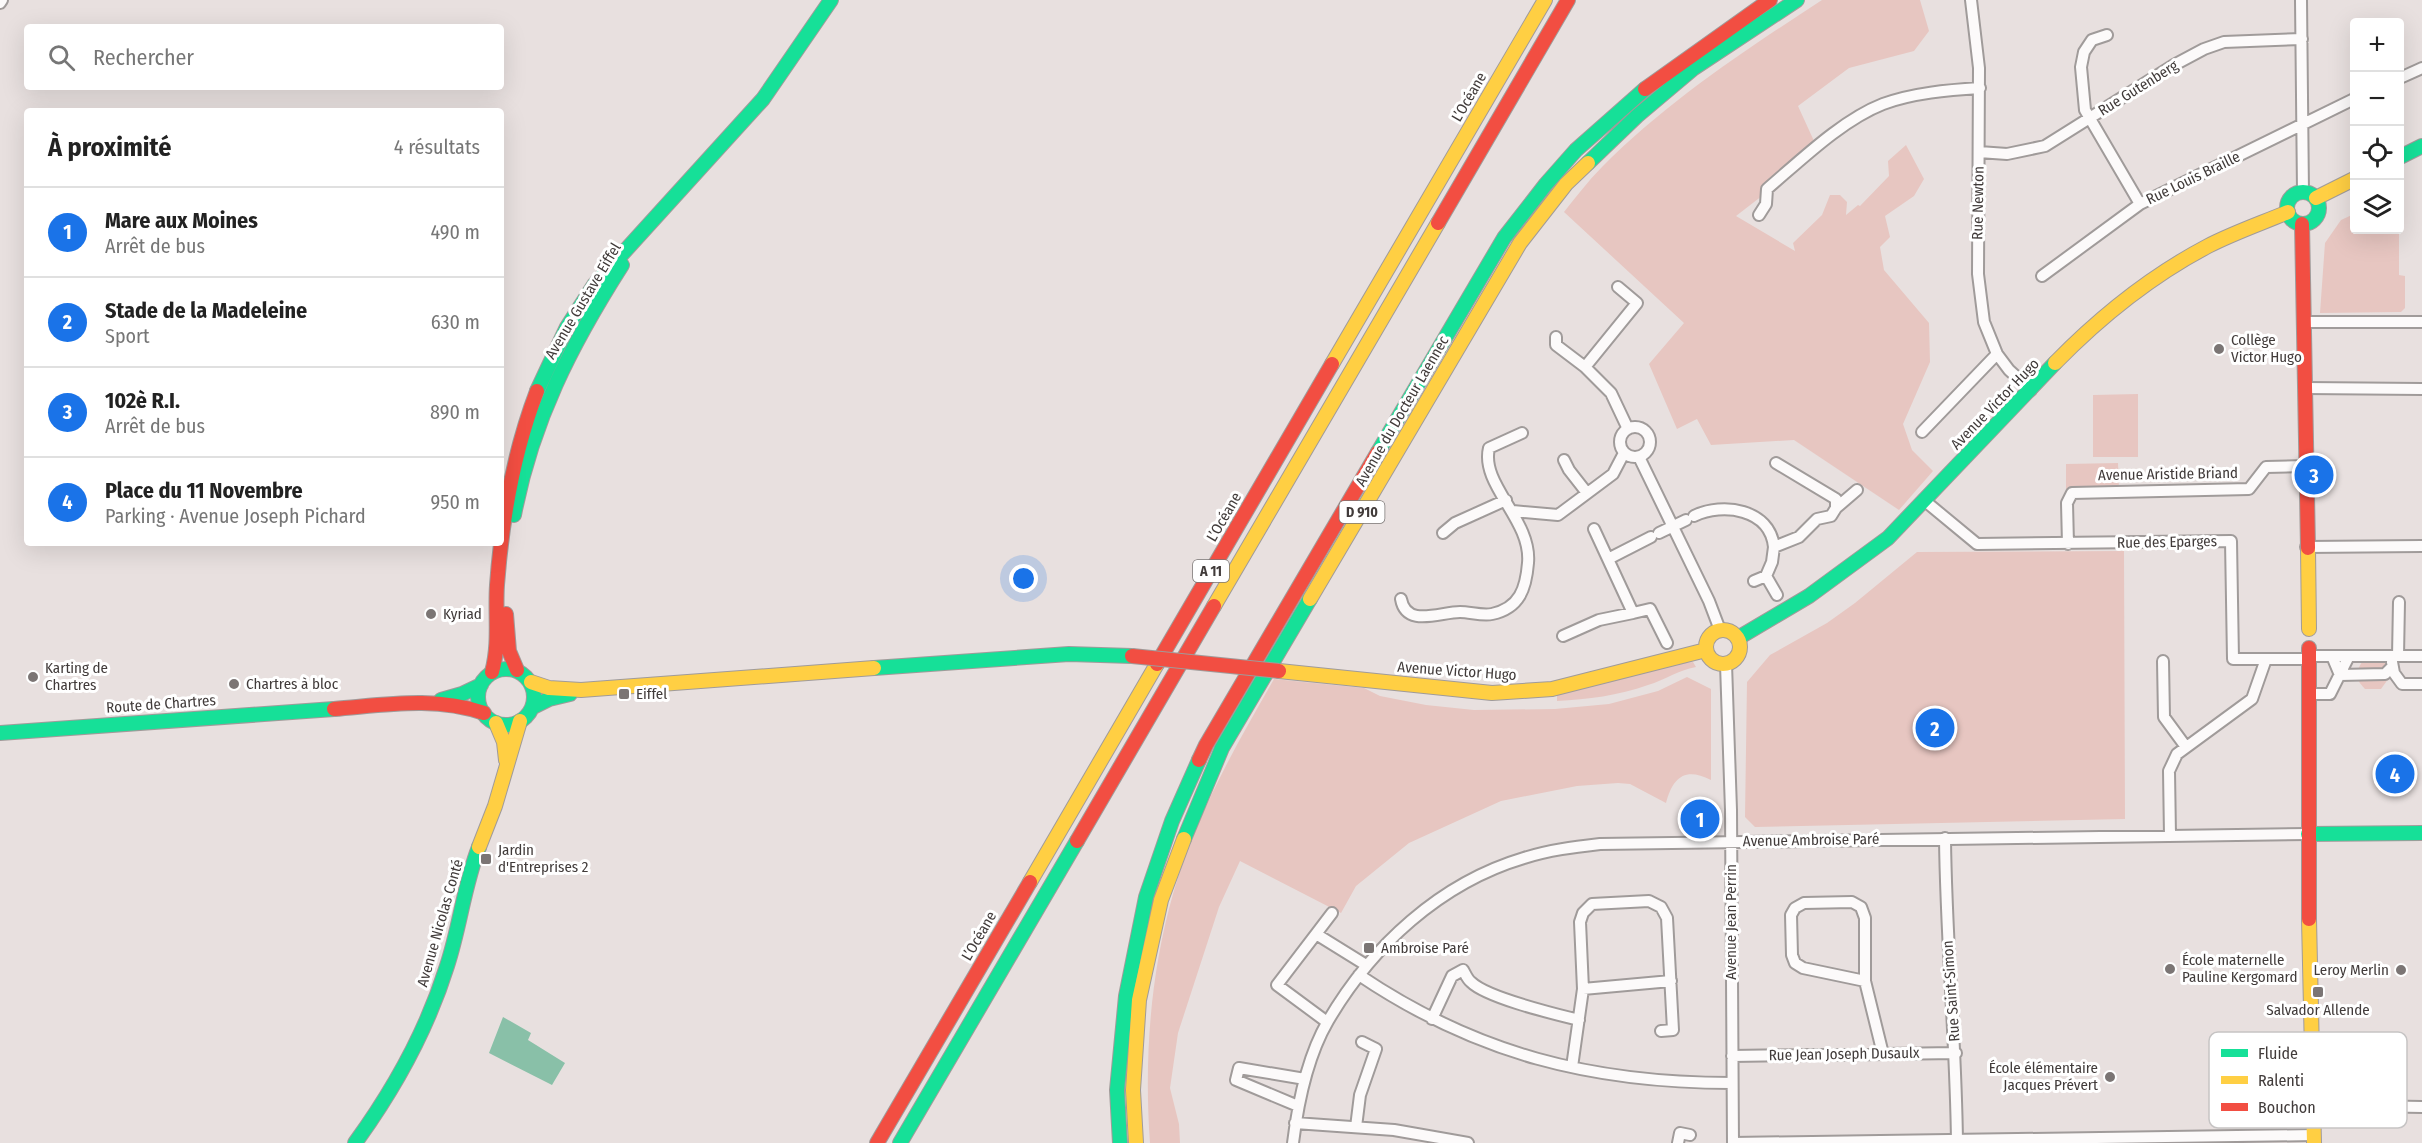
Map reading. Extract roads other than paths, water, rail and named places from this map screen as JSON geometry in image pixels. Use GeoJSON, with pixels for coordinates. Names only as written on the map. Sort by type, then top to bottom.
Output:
{"type":"FeatureCollection","features":[{"type":"Feature","properties":{"kind":"main road","name":"Avenue Gustave Eiffel"},"geometry":{"type":"LineString","coordinates":[[504,523],[507,492],[524,425],[539,384],[567,327],[594,285],[763,99],[831,0]]}},
{"type":"Feature","properties":{"kind":"main road","name":"L’Océane"},"geometry":{"type":"LineString","coordinates":[[877,1143],[1545,0]]}},
{"type":"Feature","properties":{"kind":"main road","name":"A 11"},"geometry":{"type":"LineString","coordinates":[[900,1143],[1568,0]]}},
{"type":"Feature","properties":{"kind":"main road","name":"Avenue du Docteur Laennec"},"geometry":{"type":"LineString","coordinates":[[1120,1143],[1117,1090],[1126,996],[1144,908],[1172,821],[1206,745],[1504,238],[1553,176],[1624,105],[1685,57],[1770,0]]}},
{"type":"Feature","properties":{"kind":"main road","name":"Avenue du Docteur Laennec"},"geometry":{"type":"LineString","coordinates":[[1136,1143],[1132,1090],[1139,1000],[1161,900],[1189,824],[1222,748],[1520,243],[1566,184],[1637,116],[1694,68],[1797,0]]}},
{"type":"Feature","properties":{"kind":"main road"},"geometry":{"type":"LineString","coordinates":[[2404,155],[2422,146]]}},
{"type":"Feature","properties":{"kind":"main road"},"geometry":{"type":"LineString","coordinates":[[2302,224],[2292,219],[2288,212],[2290,198],[2309,195],[2352,180]]}},
{"type":"Feature","properties":{"kind":"main road"},"geometry":{"type":"LineString","coordinates":[[2302,224],[2316,217],[2319,207],[2309,195]]}},
{"type":"Feature","properties":{"kind":"main road","name":"Avenue Victor Hugo"},"geometry":{"type":"LineString","coordinates":[[1738,638],[1809,596],[1888,538],[2073,346],[2109,312],[2153,279],[2208,246],[2288,212]]}},
{"type":"Feature","properties":{"kind":"main road"},"geometry":{"type":"LineString","coordinates":[[2302,224],[2308,629]]}},
{"type":"Feature","properties":{"kind":"main road","name":"Avenue Gustave Eiffel"},"geometry":{"type":"LineString","coordinates":[[517,670],[509,651],[506,632],[505,591],[516,497],[544,407],[567,356],[646,230]]}},
{"type":"Feature","properties":{"kind":"main road"},"geometry":{"type":"LineString","coordinates":[[567,356],[573,330]]}},
{"type":"Feature","properties":{"kind":"main road","name":"Avenue Gustave Eiffel"},"geometry":{"type":"LineString","coordinates":[[492,672],[497,653],[497,586],[501,546]]}},
{"type":"Feature","properties":{"kind":"main road"},"geometry":{"type":"LineString","coordinates":[[1720,630],[1731,631],[1738,638],[1741,649],[1739,655],[1726,664],[1715,663],[1706,650],[1710,635],[1720,630]]}},
{"type":"Feature","properties":{"kind":"main road","name":"Avenue Victor Hugo"},"geometry":{"type":"LineString","coordinates":[[581,690],[1011,657],[1132,656],[1492,693],[1552,689],[1706,650]]}},
{"type":"Feature","properties":{"kind":"main road"},"geometry":{"type":"LineString","coordinates":[[2309,654],[2308,834],[2312,1032]]}},
{"type":"Feature","properties":{"kind":"main road"},"geometry":{"type":"LineString","coordinates":[[433,702],[462,694],[481,685],[492,672],[504,668],[517,670],[531,682],[549,688],[581,690]]}},
{"type":"Feature","properties":{"kind":"main road"},"geometry":{"type":"LineString","coordinates":[[531,682],[535,694],[533,707]]}},
{"type":"Feature","properties":{"kind":"main road"},"geometry":{"type":"LineString","coordinates":[[481,685],[479,702],[484,713]]}},
{"type":"Feature","properties":{"kind":"main road"},"geometry":{"type":"LineString","coordinates":[[433,702],[461,705],[484,713],[496,723],[508,725],[520,722],[533,707],[549,699],[581,690]]}},
{"type":"Feature","properties":{"kind":"main road","name":"Route de Chartres"},"geometry":{"type":"LineString","coordinates":[[0,733],[433,702]]}},
{"type":"Feature","properties":{"kind":"main road","name":"Avenue Nicolas Conté"},"geometry":{"type":"LineString","coordinates":[[355,1143],[377,1113],[405,1066],[429,1018],[448,964],[474,860],[507,768],[520,722]]}},
{"type":"Feature","properties":{"kind":"main road","name":"Avenue Nicolas Conté"},"geometry":{"type":"LineString","coordinates":[[496,723],[504,742],[507,768]]}},
{"type":"Feature","properties":{"kind":"main road"},"geometry":{"type":"LineString","coordinates":[[2308,834],[2422,833]]}},
{"type":"Feature","properties":{"kind":"street","name":"Rue Newton"},"geometry":{"type":"LineString","coordinates":[[1971,0],[1980,88],[1978,274],[1984,322],[1997,354],[2009,370],[2031,390]]}},
{"type":"Feature","properties":{"kind":"street"},"geometry":{"type":"LineString","coordinates":[[2301,0],[2302,124],[2309,195]]}},
{"type":"Feature","properties":{"kind":"street"},"geometry":{"type":"LineString","coordinates":[[2107,35],[2092,40],[2084,52],[2082,60],[2085,110],[2140,204]]}},
{"type":"Feature","properties":{"kind":"street","name":"Rue Gutenberg"},"geometry":{"type":"LineString","coordinates":[[1979,152],[2007,154],[2038,148],[2090,119],[2174,65],[2204,49],[2224,42],[2302,39]]}},
{"type":"Feature","properties":{"kind":"street"},"geometry":{"type":"LineString","coordinates":[[2404,76],[2422,68]]}},
{"type":"Feature","properties":{"kind":"street"},"geometry":{"type":"LineString","coordinates":[[1759,215],[1766,204],[1767,189],[1844,126],[1882,104],[1938,92],[1980,88]]}},
{"type":"Feature","properties":{"kind":"street","name":"Rue Louis Braille"},"geometry":{"type":"LineString","coordinates":[[2042,276],[2140,204],[2350,101]]}},
{"type":"Feature","properties":{"kind":"street"},"geometry":{"type":"LineString","coordinates":[[1585,367],[1637,303],[1618,287]]}},
{"type":"Feature","properties":{"kind":"street"},"geometry":{"type":"LineString","coordinates":[[2304,322],[2422,322]]}},
{"type":"Feature","properties":{"kind":"street"},"geometry":{"type":"LineString","coordinates":[[1556,337],[1556,345],[1585,367],[1611,393],[1628,429]]}},
{"type":"Feature","properties":{"kind":"street"},"geometry":{"type":"LineString","coordinates":[[1922,432],[1997,354]]}},
{"type":"Feature","properties":{"kind":"street"},"geometry":{"type":"LineString","coordinates":[[2305,388],[2422,389]]}},
{"type":"Feature","properties":{"kind":"street"},"geometry":{"type":"LineString","coordinates":[[1513,511],[1558,514],[1613,474],[1624,453],[1620,442],[1621,437],[1628,429],[1639,428],[1647,434],[1648,448],[1639,457],[1624,453]]}},
{"type":"Feature","properties":{"kind":"street"},"geometry":{"type":"LineString","coordinates":[[1401,599],[1402,607],[1413,616],[1426,618],[1458,612],[1491,614],[1513,603],[1524,591],[1528,547],[1518,519],[1491,474],[1487,459],[1489,448],[1522,433]]}},
{"type":"Feature","properties":{"kind":"street"},"geometry":{"type":"LineString","coordinates":[[1639,457],[1720,630]]}},
{"type":"Feature","properties":{"kind":"street"},"geometry":{"type":"LineString","coordinates":[[1564,460],[1587,493]]}},
{"type":"Feature","properties":{"kind":"street"},"geometry":{"type":"LineString","coordinates":[[1776,464],[1836,499],[1836,508]]}},
{"type":"Feature","properties":{"kind":"street","name":"Avenue Aristide Briand"},"geometry":{"type":"LineString","coordinates":[[2068,544],[2067,503],[2072,493],[2249,489],[2266,466],[2305,466]]}},
{"type":"Feature","properties":{"kind":"street"},"geometry":{"type":"LineString","coordinates":[[1774,547],[1799,537],[1817,519],[1831,516],[1836,508],[1857,490]]}},
{"type":"Feature","properties":{"kind":"street"},"geometry":{"type":"LineString","coordinates":[[1443,533],[1455,523],[1506,501]]}},
{"type":"Feature","properties":{"kind":"street","name":"Rue des Eparges"},"geometry":{"type":"LineString","coordinates":[[1925,501],[1977,544],[2231,541],[2234,659],[2266,659],[2309,654],[2394,660],[2422,656]]}},
{"type":"Feature","properties":{"kind":"street"},"geometry":{"type":"LineString","coordinates":[[1608,559],[1690,518],[1721,508],[1749,514],[1763,523],[1773,536],[1772,562],[1766,576],[1754,581]]}},
{"type":"Feature","properties":{"kind":"street"},"geometry":{"type":"LineString","coordinates":[[1594,529],[1633,613]]}},
{"type":"Feature","properties":{"kind":"street"},"geometry":{"type":"LineString","coordinates":[[2306,547],[2422,546]]}},
{"type":"Feature","properties":{"kind":"street"},"geometry":{"type":"LineString","coordinates":[[1766,576],[1777,595]]}},
{"type":"Feature","properties":{"kind":"street"},"geometry":{"type":"LineString","coordinates":[[2399,602],[2394,660],[2402,684],[2422,684]]}},
{"type":"Feature","properties":{"kind":"street"},"geometry":{"type":"LineString","coordinates":[[1563,636],[1599,620],[1650,609],[1667,643]]}},
{"type":"Feature","properties":{"kind":"street"},"geometry":{"type":"LineString","coordinates":[[2332,656],[2340,675]]}},
{"type":"Feature","properties":{"kind":"street"},"geometry":{"type":"LineString","coordinates":[[2309,694],[2330,694],[2349,656]]}},
{"type":"Feature","properties":{"kind":"street"},"geometry":{"type":"LineString","coordinates":[[2170,836],[2169,771],[2177,754],[2252,699],[2266,659]]}},
{"type":"Feature","properties":{"kind":"street"},"geometry":{"type":"LineString","coordinates":[[2340,675],[2385,674],[2394,660]]}},
{"type":"Feature","properties":{"kind":"street"},"geometry":{"type":"LineString","coordinates":[[2163,661],[2164,717],[2186,747]]}},
{"type":"Feature","properties":{"kind":"street","name":"Avenue Jean Perrin"},"geometry":{"type":"LineString","coordinates":[[1726,664],[1731,841],[1733,1143]]}},
{"type":"Feature","properties":{"kind":"street","name":"Avenue Ambroise Paré"},"geometry":{"type":"LineString","coordinates":[[1293,1143],[1298,1106],[1305,1079],[1327,1022],[1366,965],[1379,949],[1411,920],[1444,895],[1481,874],[1523,858],[1600,843],[2308,834]]}},
{"type":"Feature","properties":{"kind":"street","name":"Rue Saint-Simon"},"geometry":{"type":"LineString","coordinates":[[1945,838],[1945,902],[1956,1053],[1957,1142]]}},
{"type":"Feature","properties":{"kind":"street"},"geometry":{"type":"LineString","coordinates":[[1572,1067],[1583,989],[1580,922],[1582,913],[1592,904],[1649,901],[1661,907],[1667,918],[1673,1030],[1661,1031]]}},
{"type":"Feature","properties":{"kind":"street"},"geometry":{"type":"LineString","coordinates":[[1865,981],[1803,968],[1796,963],[1792,955],[1791,915],[1795,908],[1804,903],[1852,902],[1861,907],[1865,918],[1865,981],[1883,1054]]}},
{"type":"Feature","properties":{"kind":"street"},"geometry":{"type":"LineString","coordinates":[[1327,1022],[1277,985],[1332,913]]}},
{"type":"Feature","properties":{"kind":"street"},"geometry":{"type":"LineString","coordinates":[[1316,934],[1366,965]]}},
{"type":"Feature","properties":{"kind":"street"},"geometry":{"type":"LineString","coordinates":[[1432,1019],[1452,976],[1463,970],[1471,982],[1482,988],[1517,1003],[1579,1020]]}},
{"type":"Feature","properties":{"kind":"street"},"geometry":{"type":"LineString","coordinates":[[1359,975],[1391,997],[1432,1019],[1515,1054],[1611,1076],[1646,1080],[1732,1083]]}},
{"type":"Feature","properties":{"kind":"street"},"geometry":{"type":"LineString","coordinates":[[1583,989],[1671,981]]}},
{"type":"Feature","properties":{"kind":"street"},"geometry":{"type":"LineString","coordinates":[[1356,1127],[1360,1095],[1376,1049],[1362,1042]]}},
{"type":"Feature","properties":{"kind":"street","name":"Rue Jean Joseph Dusaulx"},"geometry":{"type":"LineString","coordinates":[[1732,1056],[1956,1053]]}},
{"type":"Feature","properties":{"kind":"street"},"geometry":{"type":"LineString","coordinates":[[1298,1106],[1236,1080],[1239,1068],[1305,1079]]}},
{"type":"Feature","properties":{"kind":"street"},"geometry":{"type":"LineString","coordinates":[[2407,1107],[2422,1107]]}},
{"type":"Feature","properties":{"kind":"street"},"geometry":{"type":"LineString","coordinates":[[1296,1123],[1394,1130],[1468,1143]]}},
{"type":"Feature","properties":{"kind":"street"},"geometry":{"type":"LineString","coordinates":[[1678,1143],[1680,1133],[1690,1135]]}},
{"type":"Feature","properties":{"kind":"street"},"geometry":{"type":"LineString","coordinates":[[1733,1143],[2314,1139]]}},
{"type":"Feature","properties":{"kind":"place","name":"Collège Victor Hugo"},"geometry":{"type":"Point","coordinates":[2219,349]}},
{"type":"Feature","properties":{"kind":"place","name":"102è R.I."},"geometry":{"type":"Point","coordinates":[2314,475]}},
{"type":"Feature","properties":{"kind":"place","name":"Kyriad"},"geometry":{"type":"Point","coordinates":[431,614]}},
{"type":"Feature","properties":{"kind":"place","name":"Karting de Chartres"},"geometry":{"type":"Point","coordinates":[33,677]}},
{"type":"Feature","properties":{"kind":"place","name":"Chartres à bloc"},"geometry":{"type":"Point","coordinates":[234,684]}},
{"type":"Feature","properties":{"kind":"place","name":"Eiffel"},"geometry":{"type":"Point","coordinates":[624,694]}},
{"type":"Feature","properties":{"kind":"place","name":"Stade de la Madeleine"},"geometry":{"type":"Point","coordinates":[1935,728]}},
{"type":"Feature","properties":{"kind":"place","name":"Place du 11 Novembre"},"geometry":{"type":"Point","coordinates":[2395,774]}},
{"type":"Feature","properties":{"kind":"place","name":"Mare aux Moines"},"geometry":{"type":"Point","coordinates":[1700,819]}},
{"type":"Feature","properties":{"kind":"place","name":"Jardin d'Entreprises 2"},"geometry":{"type":"Point","coordinates":[486,859]}},
{"type":"Feature","properties":{"kind":"place","name":"Ambroise Paré"},"geometry":{"type":"Point","coordinates":[1369,948]}},
{"type":"Feature","properties":{"kind":"place","name":"École maternelle Pauline Kergomard"},"geometry":{"type":"Point","coordinates":[2170,969]}},
{"type":"Feature","properties":{"kind":"place","name":"Leroy Merlin"},"geometry":{"type":"Point","coordinates":[2401,970]}},
{"type":"Feature","properties":{"kind":"place","name":"Salvador Allende"},"geometry":{"type":"Point","coordinates":[2318,992]}},
{"type":"Feature","properties":{"kind":"place","name":"École élémentaire Jacques Prévert"},"geometry":{"type":"Point","coordinates":[2110,1077]}}]}
